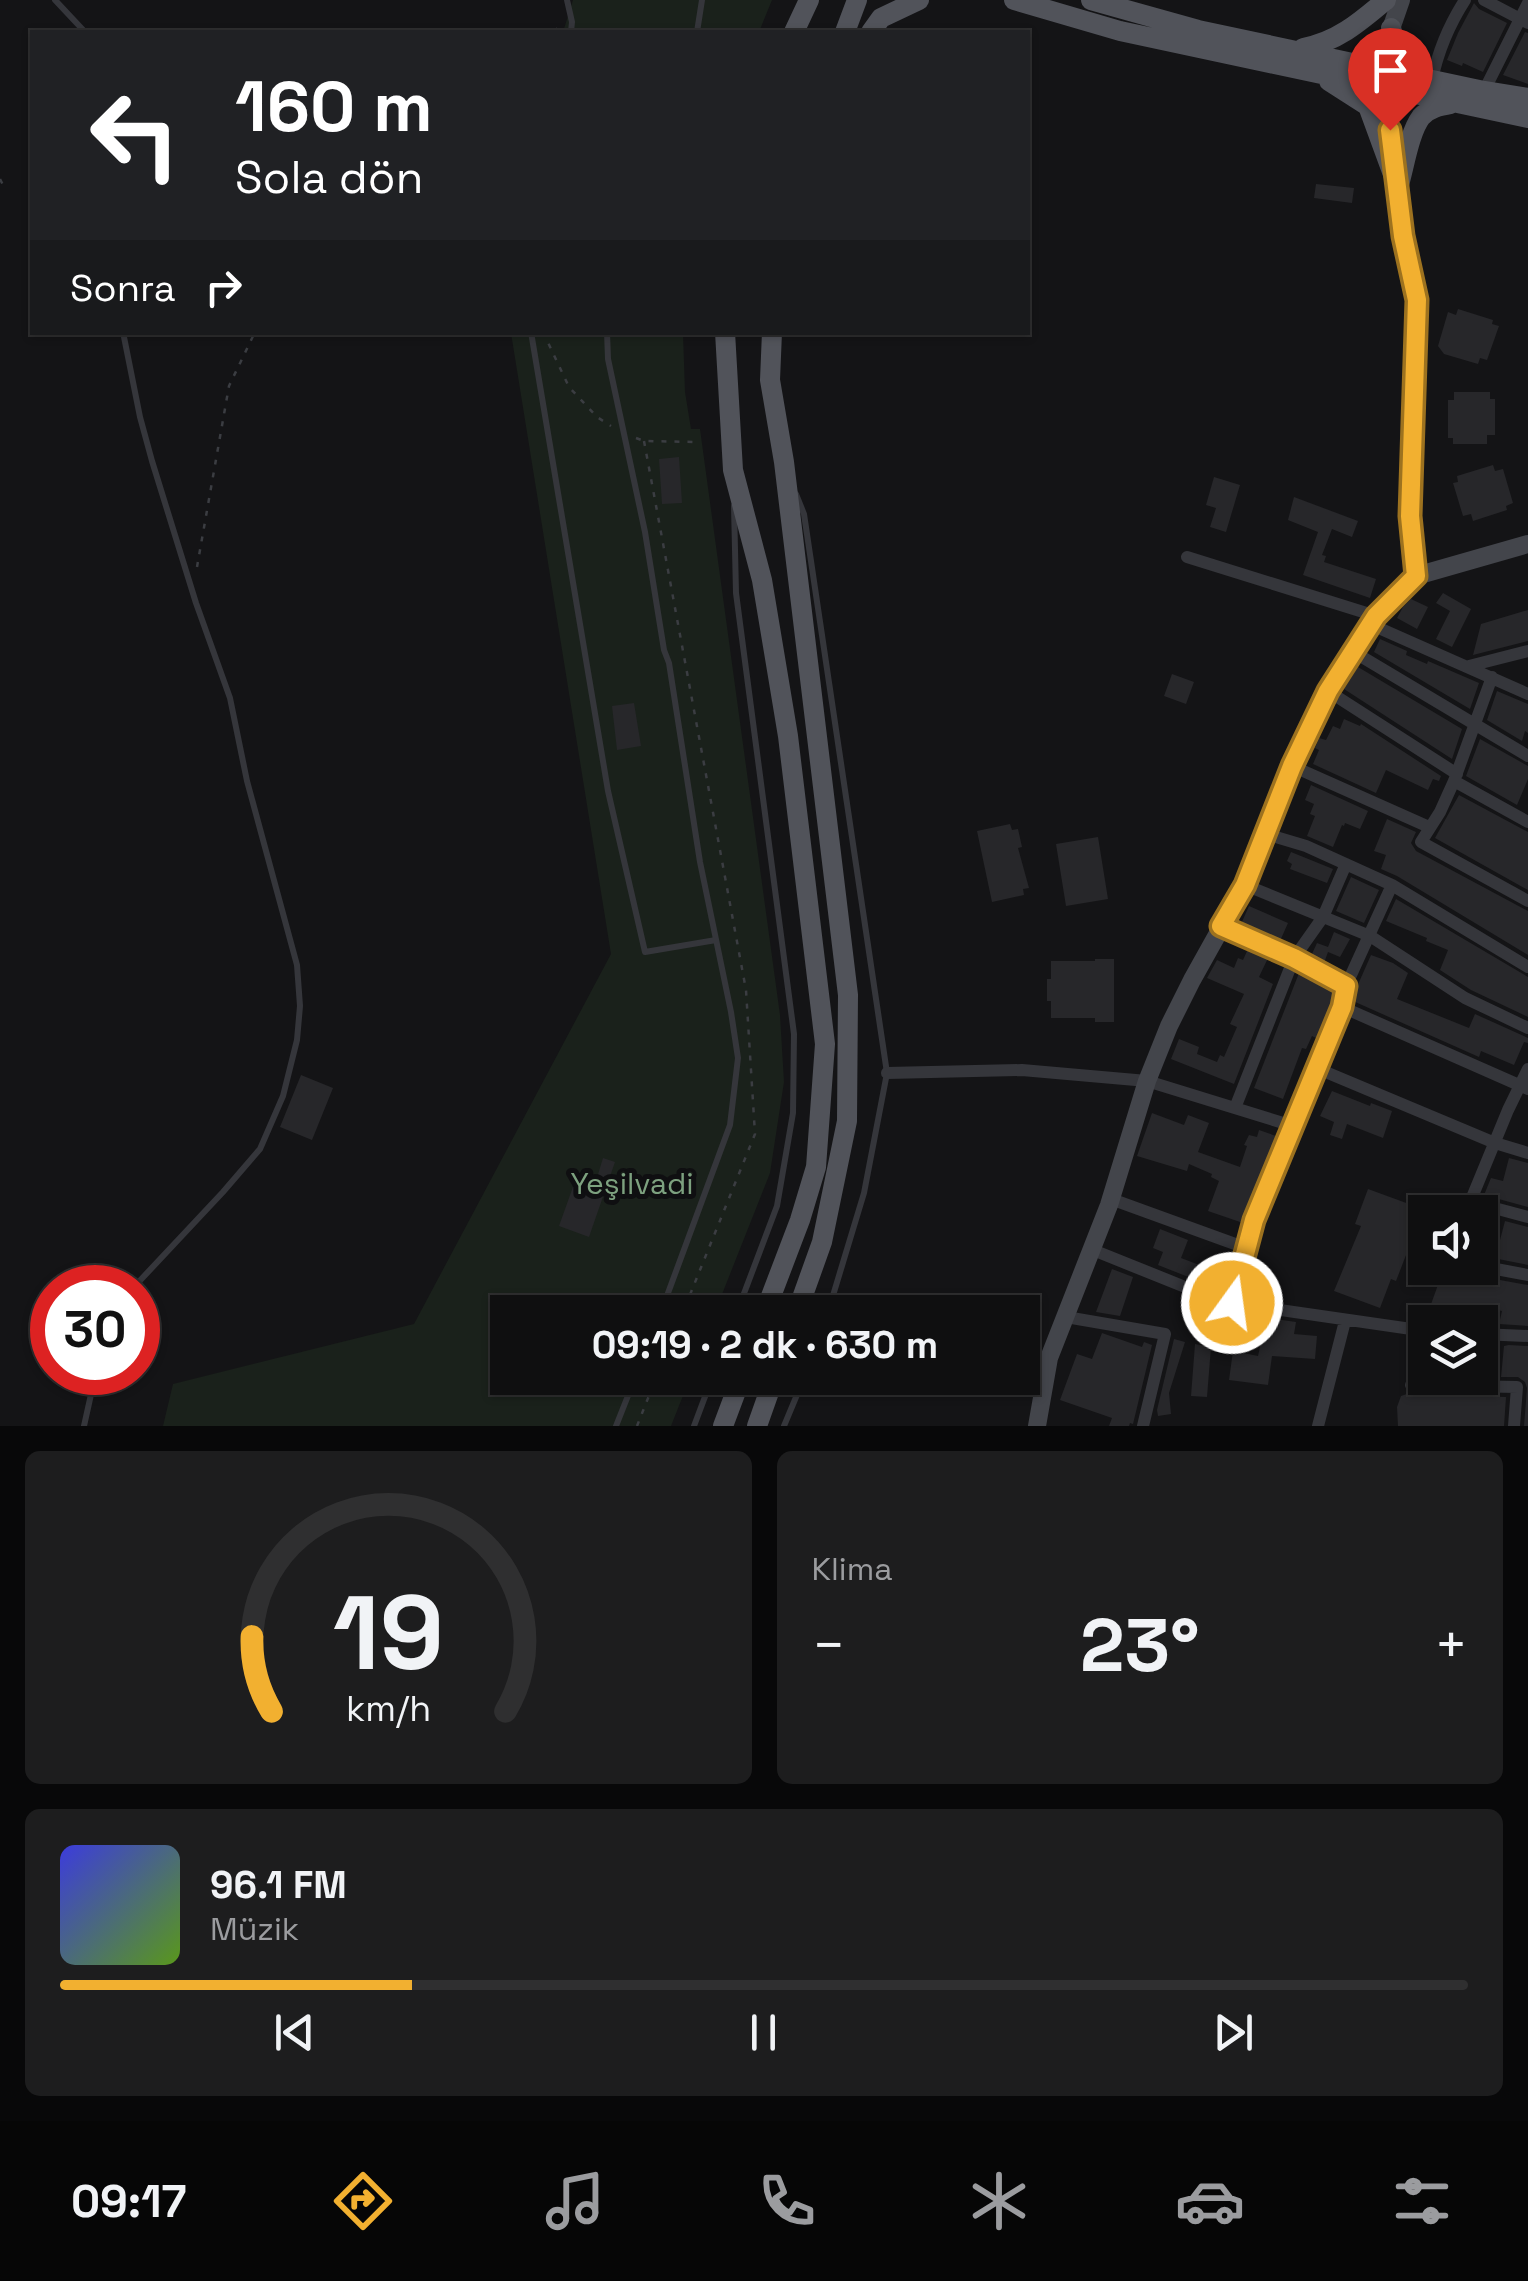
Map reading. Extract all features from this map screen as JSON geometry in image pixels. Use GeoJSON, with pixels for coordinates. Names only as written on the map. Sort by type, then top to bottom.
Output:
{"type":"FeatureCollection","features":[{"type":"Feature","properties":{"kind":"main road"},"geometry":{"type":"LineString","coordinates":[[846,30],[858,0]]}},
{"type":"Feature","properties":{"kind":"main road"},"geometry":{"type":"LineString","coordinates":[[873,30],[882,18],[919,0]]}},
{"type":"Feature","properties":{"kind":"main road"},"geometry":{"type":"LineString","coordinates":[[1014,0],[1120,31],[1320,75],[1428,79],[1528,98]]}},
{"type":"Feature","properties":{"kind":"main road"},"geometry":{"type":"LineString","coordinates":[[1091,0],[1198,30],[1286,48],[1455,103],[1528,118]]}},
{"type":"Feature","properties":{"kind":"main road"},"geometry":{"type":"LineString","coordinates":[[1286,48],[1306,48],[1331,41],[1386,0]]}},
{"type":"Feature","properties":{"kind":"main road"},"geometry":{"type":"LineString","coordinates":[[1392,28],[1401,63],[1428,79]]}},
{"type":"Feature","properties":{"kind":"main road"},"geometry":{"type":"LineString","coordinates":[[1320,75],[1368,106],[1398,188]]}},
{"type":"Feature","properties":{"kind":"main road"},"geometry":{"type":"LineString","coordinates":[[1398,188],[1422,116],[1436,106],[1455,103]]}},
{"type":"Feature","properties":{"kind":"main road"},"geometry":{"type":"LineString","coordinates":[[725,335],[733,470],[762,580],[785,716],[825,1044],[816,1167],[771,1295]]}},
{"type":"Feature","properties":{"kind":"main road"},"geometry":{"type":"LineString","coordinates":[[772,335],[770,380],[784,462],[848,996],[847,1121],[822,1242],[803,1295]]}},
{"type":"Feature","properties":{"kind":"main road"},"geometry":{"type":"LineString","coordinates":[[722,1426],[734,1395]]}},
{"type":"Feature","properties":{"kind":"main road"},"geometry":{"type":"LineString","coordinates":[[757,1426],[768,1395]]}},
{"type":"Feature","properties":{"kind":"street"},"geometry":{"type":"LineString","coordinates":[[1401,0],[1382,55],[1403,236],[1417,300],[1410,516],[1416,576]]}},
{"type":"Feature","properties":{"kind":"street"},"geometry":{"type":"LineString","coordinates":[[1428,79],[1451,22],[1465,0]]}},
{"type":"Feature","properties":{"kind":"street"},"geometry":{"type":"LineString","coordinates":[[1484,0],[1524,20]]}},
{"type":"Feature","properties":{"kind":"street"},"geometry":{"type":"LineString","coordinates":[[1484,91],[1524,20],[1528,3]]}},
{"type":"Feature","properties":{"kind":"street"},"geometry":{"type":"LineString","coordinates":[[1037,1426],[1049,1358],[1094,1250],[1147,1081],[1169,1026],[1245,885],[1292,766],[1328,691],[1374,620],[1416,576],[1528,544]]}},
{"type":"Feature","properties":{"kind":"street"},"geometry":{"type":"LineString","coordinates":[[1187,557],[1374,620],[1528,694]]}},
{"type":"Feature","properties":{"kind":"street"},"geometry":{"type":"LineString","coordinates":[[1352,651],[1528,756]]}},
{"type":"Feature","properties":{"kind":"street"},"geometry":{"type":"LineString","coordinates":[[1469,666],[1528,651]]}},
{"type":"Feature","properties":{"kind":"street"},"geometry":{"type":"LineString","coordinates":[[1492,678],[1456,777],[1421,842],[1528,901]]}},
{"type":"Feature","properties":{"kind":"street"},"geometry":{"type":"LineString","coordinates":[[1328,691],[1528,822]]}},
{"type":"Feature","properties":{"kind":"street"},"geometry":{"type":"LineString","coordinates":[[1292,766],[1429,827]]}},
{"type":"Feature","properties":{"kind":"street"},"geometry":{"type":"LineString","coordinates":[[1266,834],[1306,846],[1392,886],[1528,967]]}},
{"type":"Feature","properties":{"kind":"street"},"geometry":{"type":"LineString","coordinates":[[1235,1108],[1294,958],[1323,917],[1346,864]]}},
{"type":"Feature","properties":{"kind":"street"},"geometry":{"type":"LineString","coordinates":[[1245,885],[1370,936],[1465,998],[1528,1028]]}},
{"type":"Feature","properties":{"kind":"street"},"geometry":{"type":"LineString","coordinates":[[1232,1303],[1254,1220],[1342,1007],[1346,986],[1392,886]]}},
{"type":"Feature","properties":{"kind":"street"},"geometry":{"type":"LineString","coordinates":[[1221,926],[1346,986]]}},
{"type":"Feature","properties":{"kind":"street"},"geometry":{"type":"LineString","coordinates":[[1342,1007],[1524,1087]]}},
{"type":"Feature","properties":{"kind":"street"},"geometry":{"type":"LineString","coordinates":[[1316,1068],[1528,1153]]}},
{"type":"Feature","properties":{"kind":"street"},"geometry":{"type":"LineString","coordinates":[[888,1073],[1022,1070],[1147,1081],[1293,1126]]}},
{"type":"Feature","properties":{"kind":"street"},"geometry":{"type":"LineString","coordinates":[[1474,1195],[1524,1087],[1528,1070]]}},
{"type":"Feature","properties":{"kind":"street"},"geometry":{"type":"LineString","coordinates":[[1111,1199],[1246,1248]]}},
{"type":"Feature","properties":{"kind":"street"},"geometry":{"type":"LineString","coordinates":[[1498,1212],[1528,1217]]}},
{"type":"Feature","properties":{"kind":"street"},"geometry":{"type":"LineString","coordinates":[[1094,1250],[1232,1303],[1408,1329]]}},
{"type":"Feature","properties":{"kind":"street"},"geometry":{"type":"LineString","coordinates":[[1498,1270],[1528,1276]]}},
{"type":"Feature","properties":{"kind":"street"},"geometry":{"type":"LineString","coordinates":[[1066,1317],[1165,1334],[1143,1426]]}},
{"type":"Feature","properties":{"kind":"street"},"geometry":{"type":"LineString","coordinates":[[1318,1426],[1345,1321]]}},
{"type":"Feature","properties":{"kind":"street"},"geometry":{"type":"LineString","coordinates":[[1498,1335],[1528,1336]]}},
{"type":"Feature","properties":{"kind":"street"},"geometry":{"type":"LineString","coordinates":[[1498,1387],[1516,1387],[1514,1426]]}},
{"type":"Feature","properties":{"kind":"lane"},"geometry":{"type":"LineString","coordinates":[[54,0],[83,30]]}},
{"type":"Feature","properties":{"kind":"lane"},"geometry":{"type":"LineString","coordinates":[[567,0],[571,30]]}},
{"type":"Feature","properties":{"kind":"lane"},"geometry":{"type":"LineString","coordinates":[[697,30],[702,0]]}},
{"type":"Feature","properties":{"kind":"lane"},"geometry":{"type":"LineString","coordinates":[[124,335],[140,417],[192,592],[230,698],[247,781],[297,965],[300,1006],[298,1040],[283,1096],[260,1149],[153,1265]]}},
{"type":"Feature","properties":{"kind":"lane"},"geometry":{"type":"LineString","coordinates":[[532,335],[608,791],[646,952],[716,940]]}},
{"type":"Feature","properties":{"kind":"lane"},"geometry":{"type":"LineString","coordinates":[[607,335],[608,359],[645,532],[700,862],[738,1058],[730,1126],[667,1295]]}},
{"type":"Feature","properties":{"kind":"lane"},"geometry":{"type":"LineString","coordinates":[[784,462],[804,514],[888,1073],[864,1192],[833,1295]]}},
{"type":"Feature","properties":{"kind":"lane"},"geometry":{"type":"LineString","coordinates":[[733,470],[736,593],[794,1034],[793,1113],[777,1206],[743,1295]]}},
{"type":"Feature","properties":{"kind":"lane"},"geometry":{"type":"LineString","coordinates":[[84,1426],[91,1395]]}},
{"type":"Feature","properties":{"kind":"lane"},"geometry":{"type":"LineString","coordinates":[[616,1426],[628,1395]]}},
{"type":"Feature","properties":{"kind":"lane"},"geometry":{"type":"LineString","coordinates":[[694,1426],[706,1395]]}},
{"type":"Feature","properties":{"kind":"lane"},"geometry":{"type":"LineString","coordinates":[[784,1426],[797,1395]]}},
{"type":"Feature","properties":{"kind":"path"},"geometry":{"type":"LineString","coordinates":[[0,179],[5,189]]}},
{"type":"Feature","properties":{"kind":"path"},"geometry":{"type":"LineString","coordinates":[[192,592],[229,386],[253,335]]}},
{"type":"Feature","properties":{"kind":"path"},"geometry":{"type":"LineString","coordinates":[[544,335],[569,387],[597,417],[644,441],[694,442]]}},
{"type":"Feature","properties":{"kind":"path"},"geometry":{"type":"LineString","coordinates":[[637,1426],[649,1395]]}},
{"type":"Feature","properties":{"kind":"green space"},"geometry":{"type":"Polygon","coordinates":[[[573,0],[772,0],[760,30],[564,30],[573,0]]]}},
{"type":"Feature","properties":{"kind":"green space","name":"Yeşilvadi"},"geometry":{"type":"Polygon","coordinates":[[[511,335],[683,335],[685,392],[691,429],[700,429],[780,1015],[784,1082],[770,1173],[722,1295],[490,1295],[490,1395],[683,1395],[671,1426],[163,1426],[173,1384],[414,1324],[611,954],[511,335]]]}},
{"type":"Feature","properties":{"kind":"building"},"geometry":{"type":"Polygon","coordinates":[[[1474,3],[1507,23],[1483,72],[1447,60],[1474,3]]]}},
{"type":"Feature","properties":{"kind":"building"},"geometry":{"type":"Polygon","coordinates":[[[1525,32],[1528,33],[1528,84],[1503,75],[1525,32]]]}},
{"type":"Feature","properties":{"kind":"building"},"geometry":{"type":"Polygon","coordinates":[[[1316,184],[1354,188],[1352,203],[1314,198],[1316,184]]]}},
{"type":"Feature","properties":{"kind":"building"},"geometry":{"type":"Polygon","coordinates":[[[1458,309],[1493,320],[1492,324],[1499,326],[1487,360],[1480,358],[1478,364],[1444,354],[1438,346],[1448,312],[1456,315],[1458,309]]]}},
{"type":"Feature","properties":{"kind":"building"},"geometry":{"type":"Polygon","coordinates":[[[1454,392],[1490,392],[1490,399],[1495,399],[1495,435],[1487,435],[1487,444],[1453,444],[1453,438],[1448,438],[1448,400],[1454,400],[1454,392]]]}},
{"type":"Feature","properties":{"kind":"building"},"geometry":{"type":"Polygon","coordinates":[[[679,457],[682,503],[662,504],[659,459],[679,457]]]}},
{"type":"Feature","properties":{"kind":"building"},"geometry":{"type":"Polygon","coordinates":[[[1493,465],[1495,471],[1503,469],[1513,503],[1506,506],[1507,510],[1473,521],[1471,514],[1463,516],[1453,483],[1458,482],[1457,476],[1493,465]]]}},
{"type":"Feature","properties":{"kind":"building"},"geometry":{"type":"Polygon","coordinates":[[[1214,477],[1240,485],[1226,532],[1210,527],[1216,508],[1206,505],[1214,477]]]}},
{"type":"Feature","properties":{"kind":"building"},"geometry":{"type":"Polygon","coordinates":[[[1294,497],[1358,521],[1352,537],[1332,529],[1322,555],[1326,556],[1324,562],[1376,579],[1370,598],[1303,575],[1318,532],[1288,520],[1294,497]]]}},
{"type":"Feature","properties":{"kind":"building"},"geometry":{"type":"Polygon","coordinates":[[[1443,593],[1471,609],[1452,647],[1436,639],[1450,611],[1436,603],[1443,593]]]}},
{"type":"Feature","properties":{"kind":"building"},"geometry":{"type":"Polygon","coordinates":[[[1411,599],[1428,607],[1417,629],[1397,618],[1411,599]]]}},
{"type":"Feature","properties":{"kind":"building"},"geometry":{"type":"Polygon","coordinates":[[[1528,610],[1528,641],[1473,655],[1481,624],[1528,610]]]}},
{"type":"Feature","properties":{"kind":"building"},"geometry":{"type":"Polygon","coordinates":[[[1380,639],[1407,651],[1406,655],[1479,683],[1470,709],[1374,652],[1380,639]]]}},
{"type":"Feature","properties":{"kind":"building"},"geometry":{"type":"Polygon","coordinates":[[[1358,667],[1462,729],[1452,759],[1344,689],[1358,667]]]}},
{"type":"Feature","properties":{"kind":"building"},"geometry":{"type":"Polygon","coordinates":[[[1172,674],[1194,682],[1186,704],[1164,696],[1172,674]]]}},
{"type":"Feature","properties":{"kind":"building"},"geometry":{"type":"Polygon","coordinates":[[[1497,691],[1528,704],[1528,733],[1525,731],[1522,741],[1487,720],[1497,691]]]}},
{"type":"Feature","properties":{"kind":"building"},"geometry":{"type":"Polygon","coordinates":[[[634,703],[641,746],[617,750],[612,706],[634,703]]]}},
{"type":"Feature","properties":{"kind":"building"},"geometry":{"type":"Polygon","coordinates":[[[1344,719],[1361,724],[1441,776],[1439,781],[1433,779],[1428,790],[1386,770],[1376,793],[1313,764],[1319,738],[1326,740],[1333,726],[1340,729],[1344,719]]]}},
{"type":"Feature","properties":{"kind":"building"},"geometry":{"type":"Polygon","coordinates":[[[1480,739],[1528,766],[1528,779],[1517,805],[1466,776],[1480,739]]]}},
{"type":"Feature","properties":{"kind":"building"},"geometry":{"type":"Polygon","coordinates":[[[1311,785],[1368,811],[1360,829],[1342,825],[1333,847],[1307,836],[1315,816],[1310,814],[1314,804],[1305,800],[1311,785]]]}},
{"type":"Feature","properties":{"kind":"building"},"geometry":{"type":"Polygon","coordinates":[[[1459,795],[1528,832],[1528,890],[1435,838],[1459,795]]]}},
{"type":"Feature","properties":{"kind":"building"},"geometry":{"type":"Polygon","coordinates":[[[1387,819],[1416,832],[1411,843],[1416,851],[1528,911],[1528,955],[1381,869],[1386,855],[1374,851],[1387,819]]]}},
{"type":"Feature","properties":{"kind":"building"},"geometry":{"type":"Polygon","coordinates":[[[1010,824],[1012,830],[1018,829],[1022,847],[1018,848],[1029,888],[1023,889],[1024,895],[992,902],[977,831],[1010,824]]]}},
{"type":"Feature","properties":{"kind":"building"},"geometry":{"type":"Polygon","coordinates":[[[1098,837],[1108,899],[1066,906],[1056,844],[1098,837]]]}},
{"type":"Feature","properties":{"kind":"building"},"geometry":{"type":"Polygon","coordinates":[[[1291,852],[1333,869],[1327,883],[1290,869],[1292,864],[1287,861],[1291,852]]]}},
{"type":"Feature","properties":{"kind":"building"},"geometry":{"type":"Polygon","coordinates":[[[1351,877],[1379,890],[1364,923],[1336,911],[1351,877]]]}},
{"type":"Feature","properties":{"kind":"building"},"geometry":{"type":"Polygon","coordinates":[[[1396,899],[1528,977],[1528,1017],[1471,990],[1440,970],[1448,950],[1386,921],[1396,899]]]}},
{"type":"Feature","properties":{"kind":"building"},"geometry":{"type":"Polygon","coordinates":[[[1249,906],[1288,923],[1280,941],[1241,924],[1249,906]]]}},
{"type":"Feature","properties":{"kind":"building"},"geometry":{"type":"Polygon","coordinates":[[[1334,932],[1350,939],[1340,957],[1328,952],[1324,963],[1311,956],[1317,943],[1328,947],[1334,932]]]}},
{"type":"Feature","properties":{"kind":"building"},"geometry":{"type":"Polygon","coordinates":[[[1248,949],[1268,958],[1259,977],[1273,984],[1234,1084],[1171,1059],[1179,1039],[1199,1047],[1197,1054],[1217,1062],[1220,1055],[1224,1057],[1237,1027],[1230,1024],[1244,994],[1207,978],[1217,960],[1234,968],[1248,949]]]}},
{"type":"Feature","properties":{"kind":"building"},"geometry":{"type":"Polygon","coordinates":[[[1371,955],[1408,973],[1397,999],[1469,1028],[1475,1014],[1528,1038],[1514,1065],[1481,1051],[1479,1057],[1353,1001],[1371,955]]]}},
{"type":"Feature","properties":{"kind":"building"},"geometry":{"type":"Polygon","coordinates":[[[1114,959],[1114,1022],[1051,1018],[1047,979],[1051,979],[1051,961],[1114,959]]]}},
{"type":"Feature","properties":{"kind":"building"},"geometry":{"type":"Polygon","coordinates":[[[1299,973],[1335,991],[1318,1039],[1312,1036],[1306,1049],[1302,1048],[1283,1099],[1254,1088],[1299,973]]]}},
{"type":"Feature","properties":{"kind":"building"},"geometry":{"type":"Polygon","coordinates":[[[301,1075],[333,1088],[312,1140],[280,1127],[301,1075]]]}},
{"type":"Feature","properties":{"kind":"building"},"geometry":{"type":"Polygon","coordinates":[[[1332,1091],[1392,1111],[1383,1138],[1347,1124],[1342,1139],[1330,1135],[1334,1122],[1320,1116],[1332,1091]]]}},
{"type":"Feature","properties":{"kind":"building"},"geometry":{"type":"Polygon","coordinates":[[[1152,1113],[1184,1125],[1188,1115],[1209,1123],[1198,1152],[1240,1167],[1249,1135],[1257,1137],[1259,1130],[1276,1136],[1243,1223],[1208,1211],[1219,1181],[1212,1174],[1189,1164],[1187,1171],[1137,1156],[1152,1113]]]}},
{"type":"Feature","properties":{"kind":"building"},"geometry":{"type":"Polygon","coordinates":[[[603,1158],[615,1162],[589,1237],[559,1226],[574,1184],[593,1191],[603,1158]]]}},
{"type":"Feature","properties":{"kind":"building"},"geometry":{"type":"Polygon","coordinates":[[[1509,1158],[1528,1163],[1528,1207],[1498,1199],[1498,1195],[1484,1195],[1491,1178],[1503,1181],[1509,1158]]]}},
{"type":"Feature","properties":{"kind":"building"},"geometry":{"type":"Polygon","coordinates":[[[1368,1189],[1408,1204],[1408,1250],[1380,1308],[1334,1291],[1361,1226],[1355,1224],[1368,1189]]]}},
{"type":"Feature","properties":{"kind":"building"},"geometry":{"type":"Polygon","coordinates":[[[1505,1221],[1528,1227],[1528,1265],[1498,1259],[1505,1221]]]}},
{"type":"Feature","properties":{"kind":"building"},"geometry":{"type":"Polygon","coordinates":[[[1160,1229],[1188,1240],[1181,1258],[1202,1266],[1196,1280],[1158,1265],[1163,1252],[1153,1248],[1160,1229]]]}},
{"type":"Feature","properties":{"kind":"building"},"geometry":{"type":"Polygon","coordinates":[[[1112,1269],[1133,1277],[1120,1316],[1096,1312],[1112,1269]]]}},
{"type":"Feature","properties":{"kind":"building"},"geometry":{"type":"Polygon","coordinates":[[[1498,1280],[1528,1285],[1528,1326],[1499,1324],[1502,1311],[1498,1305],[1431,1305],[1438,1285],[1498,1285],[1498,1280]]]}},
{"type":"Feature","properties":{"kind":"building"},"geometry":{"type":"Polygon","coordinates":[[[1241,1314],[1296,1322],[1294,1334],[1317,1336],[1315,1359],[1272,1356],[1268,1385],[1229,1380],[1233,1351],[1258,1356],[1262,1338],[1238,1333],[1241,1314]]]}},
{"type":"Feature","properties":{"kind":"building"},"geometry":{"type":"Polygon","coordinates":[[[1102,1333],[1142,1347],[1144,1342],[1152,1345],[1133,1424],[1129,1426],[1109,1426],[1112,1418],[1060,1400],[1077,1354],[1092,1359],[1102,1333]]]}},
{"type":"Feature","properties":{"kind":"building"},"geometry":{"type":"Polygon","coordinates":[[[1174,1339],[1185,1342],[1169,1393],[1171,1414],[1158,1416],[1157,1410],[1174,1339]]]}},
{"type":"Feature","properties":{"kind":"building"},"geometry":{"type":"Polygon","coordinates":[[[1195,1344],[1211,1347],[1207,1397],[1191,1396],[1195,1344]]]}},
{"type":"Feature","properties":{"kind":"building"},"geometry":{"type":"Polygon","coordinates":[[[1504,1346],[1528,1346],[1528,1426],[1524,1426],[1525,1382],[1518,1377],[1501,1377],[1504,1346]]]}},
{"type":"Feature","properties":{"kind":"building"},"geometry":{"type":"Polygon","coordinates":[[[1401,1396],[1506,1397],[1504,1426],[1398,1426],[1401,1396]]]}},
{"type":"Feature","properties":{"kind":"route"},"geometry":{"type":"LineString","coordinates":[[1232,1303],[1254,1220],[1342,1007],[1346,986],[1221,926],[1245,885],[1292,766],[1328,691],[1376,616],[1416,576],[1410,516],[1417,300],[1403,236],[1390,130]]}}]}
